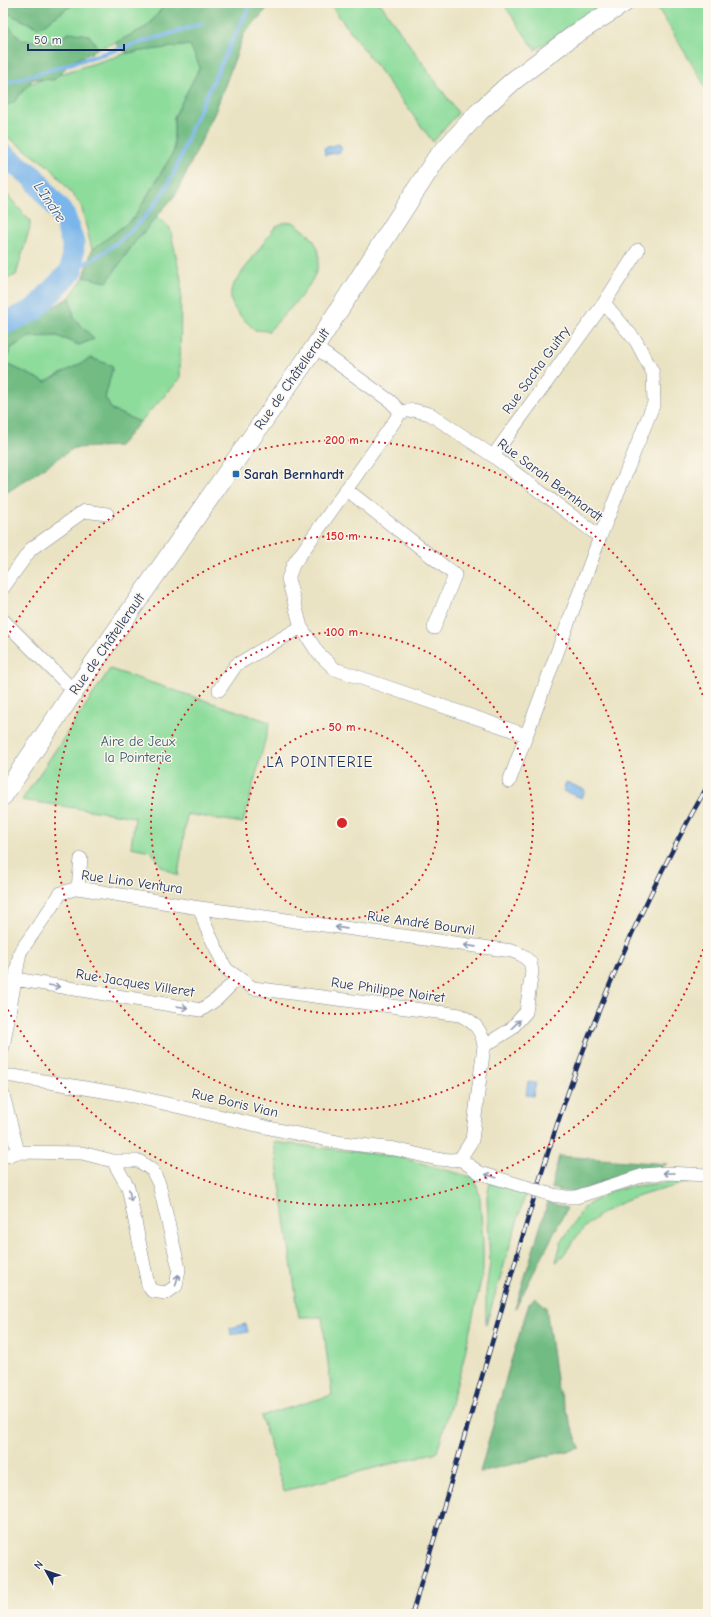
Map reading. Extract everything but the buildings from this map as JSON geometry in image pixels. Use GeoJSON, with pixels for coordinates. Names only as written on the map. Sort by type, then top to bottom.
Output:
{"type":"FeatureCollection","features":[{"type":"Feature","properties":{"kind":"main road","name":"Rue de Châtellerault"},"geometry":{"type":"LineString","coordinates":[[3,796],[75,690],[315,347],[379,250],[436,159],[457,135],[513,81],[558,47],[624,3]]}},
{"type":"Feature","properties":{"kind":"street","name":"Rue Sacha Guitry"},"geometry":{"type":"LineString","coordinates":[[493,456],[604,303],[638,250]]}},
{"type":"Feature","properties":{"kind":"street"},"geometry":{"type":"LineString","coordinates":[[600,537],[654,403],[653,373],[636,342],[604,303]]}},
{"type":"Feature","properties":{"kind":"street"},"geometry":{"type":"LineString","coordinates":[[315,347],[390,401],[401,412],[293,565],[288,579],[301,626],[318,653],[335,669],[526,735]]}},
{"type":"Feature","properties":{"kind":"street","name":"Rue Sarah Bernhardt"},"geometry":{"type":"LineString","coordinates":[[401,412],[413,410],[430,414],[493,456],[600,537],[509,782]]}},
{"type":"Feature","properties":{"kind":"street"},"geometry":{"type":"LineString","coordinates":[[346,490],[455,575],[434,628]]}},
{"type":"Feature","properties":{"kind":"street"},"geometry":{"type":"LineString","coordinates":[[3,588],[31,549],[84,511],[107,514]]}},
{"type":"Feature","properties":{"kind":"street"},"geometry":{"type":"LineString","coordinates":[[3,620],[68,685],[75,690]]}},
{"type":"Feature","properties":{"kind":"street"},"geometry":{"type":"LineString","coordinates":[[219,690],[236,664],[301,626]]}},
{"type":"Feature","properties":{"kind":"street"},"geometry":{"type":"LineString","coordinates":[[78,888],[81,859]]}},
{"type":"Feature","properties":{"kind":"street","name":"Rue Lino Ventura"},"geometry":{"type":"LineString","coordinates":[[3,1047],[7,1001],[15,979],[20,952],[61,894],[78,888],[200,908]]}},
{"type":"Feature","properties":{"kind":"street","name":"Rue Philippe Noiret"},"geometry":{"type":"LineString","coordinates":[[200,908],[206,927],[226,969],[253,988],[460,1015],[469,1020],[479,1029],[483,1037],[484,1046],[472,1140],[460,1159]]}},
{"type":"Feature","properties":{"kind":"street","name":"Rue André Bourvil"},"geometry":{"type":"LineString","coordinates":[[200,908],[512,951],[522,955],[530,962],[532,970],[526,1012],[511,1029],[484,1046]]}},
{"type":"Feature","properties":{"kind":"street","name":"Rue Jacques Villeret"},"geometry":{"type":"LineString","coordinates":[[15,979],[201,1010],[217,999],[238,978]]}},
{"type":"Feature","properties":{"kind":"street","name":"Rue Boris Vian"},"geometry":{"type":"LineString","coordinates":[[3,1076],[13,1076],[133,1096],[274,1129],[343,1143],[395,1150],[437,1159],[460,1159]]}},
{"type":"Feature","properties":{"kind":"street"},"geometry":{"type":"LineString","coordinates":[[3,1095],[18,1152]]}},
{"type":"Feature","properties":{"kind":"street"},"geometry":{"type":"LineString","coordinates":[[3,1157],[18,1152],[82,1153],[113,1161],[139,1161],[152,1170],[159,1184],[179,1269],[176,1286],[166,1292],[152,1291],[148,1284],[128,1187],[113,1161]]}},
{"type":"Feature","properties":{"kind":"street"},"geometry":{"type":"LineString","coordinates":[[460,1159],[480,1173],[553,1195],[566,1197],[576,1197],[644,1175],[666,1173],[708,1175]]}},
{"type":"Feature","properties":{"kind":"green space"},"geometry":{"type":"Polygon","coordinates":[[[3,3],[75,3],[39,28],[3,11],[3,3]]]}},
{"type":"Feature","properties":{"kind":"green space"},"geometry":{"type":"Polygon","coordinates":[[[75,3],[166,3],[148,26],[115,43],[3,77],[3,11],[39,28],[75,3]]]}},
{"type":"Feature","properties":{"kind":"green space"},"geometry":{"type":"Polygon","coordinates":[[[166,3],[272,3],[244,34],[215,112],[176,194],[134,243],[107,282],[84,277],[92,250],[134,218],[174,151],[174,117],[200,67],[190,45],[127,53],[115,43],[148,26],[166,3]]]}},
{"type":"Feature","properties":{"kind":"green space"},"geometry":{"type":"Polygon","coordinates":[[[329,3],[380,3],[458,113],[433,142],[329,3]]]}},
{"type":"Feature","properties":{"kind":"green space"},"geometry":{"type":"Polygon","coordinates":[[[503,3],[604,3],[535,50],[503,3]]]}},
{"type":"Feature","properties":{"kind":"green space"},"geometry":{"type":"Polygon","coordinates":[[[655,3],[708,3],[708,91],[655,3]]]}},
{"type":"Feature","properties":{"kind":"green space"},"geometry":{"type":"Polygon","coordinates":[[[3,14],[8,25],[21,40],[54,42],[70,32],[89,35],[98,48],[71,62],[54,80],[33,79],[14,102],[3,107],[3,14]]]}},
{"type":"Feature","properties":{"kind":"green space"},"geometry":{"type":"Polygon","coordinates":[[[190,44],[200,67],[174,117],[174,151],[134,218],[92,250],[81,205],[51,168],[3,134],[3,92],[127,53],[190,44]]]}},
{"type":"Feature","properties":{"kind":"green space"},"geometry":{"type":"Polygon","coordinates":[[[3,190],[30,221],[30,227],[16,275],[3,280],[3,190]]]}},
{"type":"Feature","properties":{"kind":"green space"},"geometry":{"type":"Polygon","coordinates":[[[157,217],[170,228],[181,279],[180,379],[140,422],[112,410],[105,398],[113,366],[91,358],[45,382],[5,363],[11,348],[29,337],[57,336],[79,345],[94,339],[74,318],[70,297],[84,277],[107,282],[134,243],[157,217]]]}},
{"type":"Feature","properties":{"kind":"green space"},"geometry":{"type":"Polygon","coordinates":[[[293,222],[310,236],[317,248],[319,261],[315,274],[308,287],[269,331],[255,330],[240,315],[233,305],[231,292],[233,285],[275,227],[283,223],[293,222]]]}},
{"type":"Feature","properties":{"kind":"green space"},"geometry":{"type":"Polygon","coordinates":[[[70,297],[74,318],[94,339],[79,345],[57,336],[29,337],[11,348],[5,363],[45,382],[91,358],[113,366],[105,398],[112,410],[140,422],[119,446],[74,448],[3,495],[3,335],[70,297]]]}},
{"type":"Feature","properties":{"kind":"green space","name":"Aire de Jeux la Pointerie"},"geometry":{"type":"Polygon","coordinates":[[[110,669],[270,722],[243,823],[187,814],[178,876],[161,866],[151,851],[131,847],[135,817],[22,800],[110,669]]]}},
{"type":"Feature","properties":{"kind":"green space"},"geometry":{"type":"Polygon","coordinates":[[[274,1142],[399,1157],[475,1178],[480,1198],[483,1271],[463,1362],[437,1452],[284,1491],[261,1416],[332,1395],[322,1317],[299,1317],[274,1142]]]}},
{"type":"Feature","properties":{"kind":"green space"},"geometry":{"type":"Polygon","coordinates":[[[559,1156],[667,1164],[656,1169],[613,1177],[581,1191],[567,1192],[551,1188],[559,1156]]]}},
{"type":"Feature","properties":{"kind":"green space"},"geometry":{"type":"Polygon","coordinates":[[[671,1182],[690,1182],[648,1193],[609,1209],[585,1227],[561,1258],[556,1262],[561,1243],[584,1207],[611,1191],[628,1187],[671,1182]]]}},
{"type":"Feature","properties":{"kind":"green space"},"geometry":{"type":"Polygon","coordinates":[[[490,1183],[526,1192],[486,1325],[486,1290],[490,1263],[487,1196],[490,1183]]]}},
{"type":"Feature","properties":{"kind":"green space"},"geometry":{"type":"Polygon","coordinates":[[[548,1202],[567,1208],[515,1309],[548,1202]]]}},
{"type":"Feature","properties":{"kind":"green space"},"geometry":{"type":"Polygon","coordinates":[[[535,1297],[546,1307],[557,1386],[580,1448],[480,1472],[510,1364],[529,1304],[535,1297]]]}},
{"type":"Feature","properties":{"kind":"water"},"geometry":{"type":"Polygon","coordinates":[[[339,144],[342,148],[340,152],[325,155],[324,148],[339,144]]]}},
{"type":"Feature","properties":{"kind":"water"},"geometry":{"type":"Polygon","coordinates":[[[566,782],[585,790],[582,798],[563,791],[566,782]]]}},
{"type":"Feature","properties":{"kind":"water"},"geometry":{"type":"Polygon","coordinates":[[[528,1082],[536,1083],[533,1096],[526,1095],[528,1082]]]}},
{"type":"Feature","properties":{"kind":"water"},"geometry":{"type":"Polygon","coordinates":[[[246,1324],[248,1332],[231,1335],[230,1328],[246,1324]]]}},
{"type":"Feature","properties":{"kind":"waterway"},"geometry":{"type":"LineString","coordinates":[[72,270],[103,253],[131,231],[144,218],[165,190],[193,125],[251,3]]}},
{"type":"Feature","properties":{"kind":"waterway"},"geometry":{"type":"LineString","coordinates":[[3,84],[202,24]]}},
{"type":"Feature","properties":{"kind":"waterway","name":"L'Indre"},"geometry":{"type":"LineString","coordinates":[[3,155],[33,177],[64,216],[73,243],[72,270],[34,310],[3,324]]}},
{"type":"Feature","properties":{"kind":"railway"},"geometry":{"type":"LineString","coordinates":[[412,1614],[534,1199],[576,1070],[604,997],[636,925],[670,854],[708,785]]}},
{"type":"Feature","properties":{"kind":"place","name":"Sarah Bernhardt"},"geometry":{"type":"Point","coordinates":[236,474]}},
{"type":"Feature","properties":{"kind":"district","name":"LA POINTERIE"},"geometry":{"type":"Point","coordinates":[320,762]}}]}
